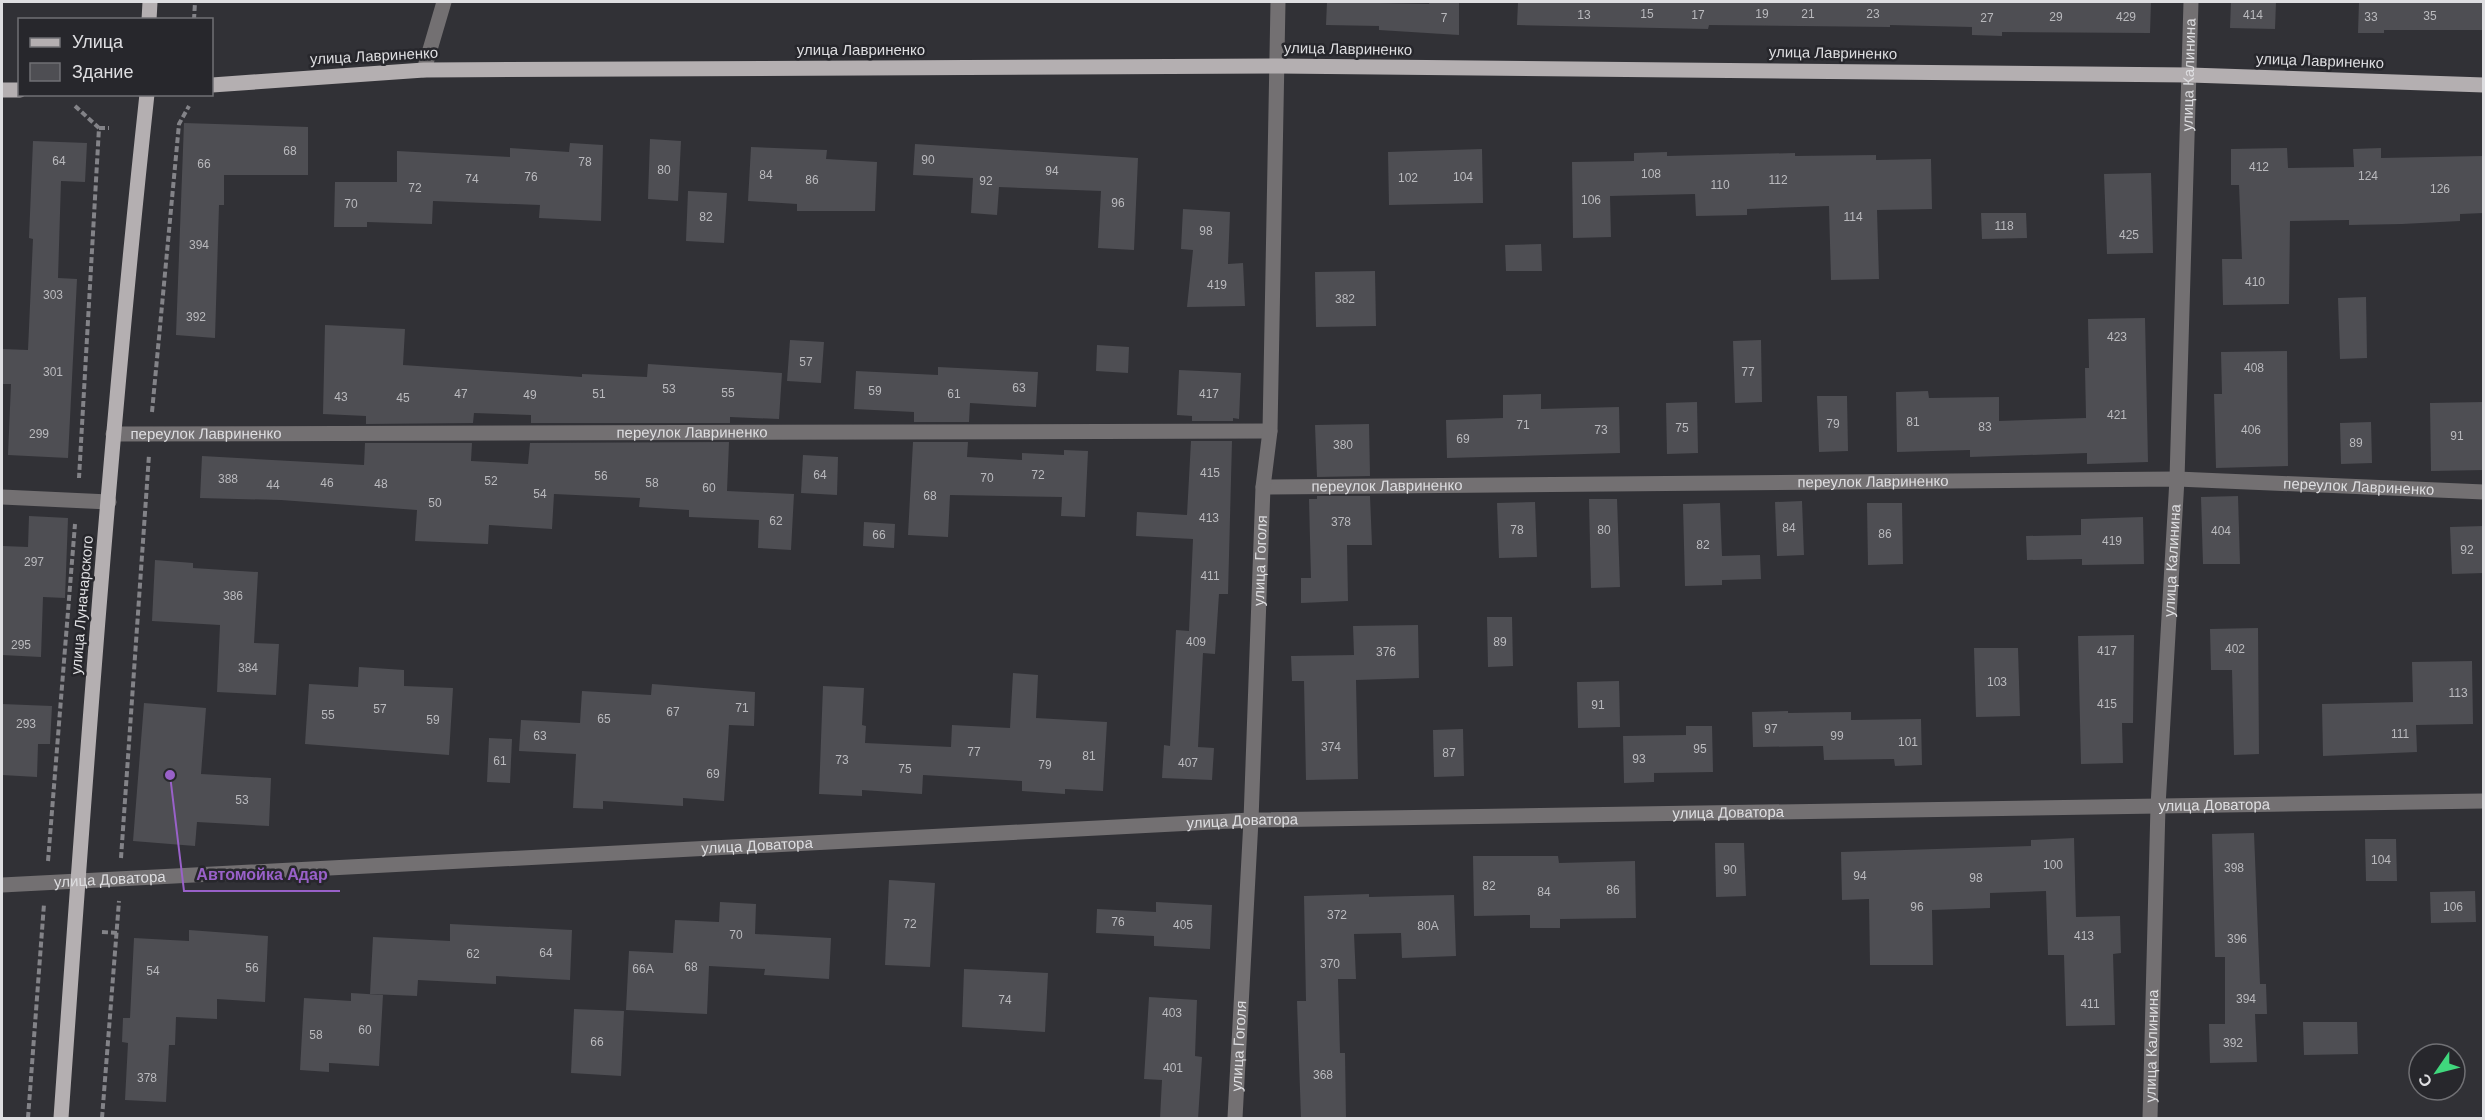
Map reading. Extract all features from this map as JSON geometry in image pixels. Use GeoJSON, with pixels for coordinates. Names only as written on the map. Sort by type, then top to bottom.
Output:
{"type":"FeatureCollection","features":[{"type":"Feature","properties":{"kind":"main road"},"geometry":{"type":"LineString","coordinates":[[149,18],[150,2]]}},
{"type":"Feature","properties":{"kind":"main road","name":"улица Лавриненко"},"geometry":{"type":"LineString","coordinates":[[213,85],[424,70],[1278,66],[2190,75],[2484,85]]}},
{"type":"Feature","properties":{"kind":"main road"},"geometry":{"type":"LineString","coordinates":[[2,90],[18,90]]}},
{"type":"Feature","properties":{"kind":"main road","name":"улица Луначарского"},"geometry":{"type":"LineString","coordinates":[[61,1119],[76,882],[113,434],[147,96]]}},
{"type":"Feature","properties":{"kind":"street"},"geometry":{"type":"LineString","coordinates":[[424,70],[444,2]]}},
{"type":"Feature","properties":{"kind":"street","name":"улица Гоголя"},"geometry":{"type":"LineString","coordinates":[[1235,1119],[1251,820],[1263,487],[1270,431],[1278,2]]}},
{"type":"Feature","properties":{"kind":"street","name":"улица Калинина"},"geometry":{"type":"LineString","coordinates":[[2150,1119],[2158,806],[2177,479],[2191,2]]}},
{"type":"Feature","properties":{"kind":"street","name":"переулок Лавриненко"},"geometry":{"type":"LineString","coordinates":[[113,434],[1270,431]]}},
{"type":"Feature","properties":{"kind":"street","name":"переулок Лавриненко"},"geometry":{"type":"LineString","coordinates":[[1263,487],[2177,479],[2484,492]]}},
{"type":"Feature","properties":{"kind":"street"},"geometry":{"type":"LineString","coordinates":[[2,497],[109,502]]}},
{"type":"Feature","properties":{"kind":"street","name":"улица Доватора"},"geometry":{"type":"LineString","coordinates":[[2,885],[1251,820],[2484,801]]}},
{"type":"Feature","properties":{"kind":"path"},"geometry":{"type":"LineString","coordinates":[[194,18],[195,2]]}},
{"type":"Feature","properties":{"kind":"path"},"geometry":{"type":"LineString","coordinates":[[75,106],[99,128],[109,129]]}},
{"type":"Feature","properties":{"kind":"path"},"geometry":{"type":"LineString","coordinates":[[102,1119],[118,933],[150,435],[178,124],[189,106]]}},
{"type":"Feature","properties":{"kind":"path"},"geometry":{"type":"LineString","coordinates":[[28,1119],[77,500],[99,128]]}},
{"type":"Feature","properties":{"kind":"path"},"geometry":{"type":"LineString","coordinates":[[170,134],[178,135]]}},
{"type":"Feature","properties":{"kind":"path"},"geometry":{"type":"LineString","coordinates":[[42,927],[54,927]]}},
{"type":"Feature","properties":{"kind":"path"},"geometry":{"type":"LineString","coordinates":[[102,932],[118,933]]}},
{"type":"Feature","properties":{"kind":"building"},"geometry":{"type":"Polygon","coordinates":[[[1327,2],[1429,4],[1430,2],[1459,2],[1459,35],[1379,30],[1379,26],[1326,25],[1327,2]]]}},
{"type":"Feature","properties":{"kind":"building"},"geometry":{"type":"Polygon","coordinates":[[[1518,2],[2151,2],[2150,33],[2002,32],[2002,36],[1972,35],[1972,27],[1890,25],[1890,27],[1709,25],[1708,29],[1517,25],[1518,2]]]}},
{"type":"Feature","properties":{"kind":"building"},"geometry":{"type":"Polygon","coordinates":[[[2231,2],[2276,2],[2275,29],[2230,28],[2231,2]]]}},
{"type":"Feature","properties":{"kind":"building"},"geometry":{"type":"Polygon","coordinates":[[[2359,2],[2484,2],[2484,30],[2384,30],[2384,33],[2358,33],[2359,2]]]}},
{"type":"Feature","properties":{"kind":"building"},"geometry":{"type":"Polygon","coordinates":[[[184,123],[308,127],[308,175],[224,175],[224,205],[219,205],[215,338],[176,335],[184,123]]]}},
{"type":"Feature","properties":{"kind":"building"},"geometry":{"type":"Polygon","coordinates":[[[650,139],[681,141],[678,201],[648,199],[650,139]]]}},
{"type":"Feature","properties":{"kind":"building"},"geometry":{"type":"Polygon","coordinates":[[[33,141],[87,143],[85,182],[61,181],[58,278],[77,279],[68,458],[8,455],[11,384],[2,384],[2,349],[28,350],[33,239],[29,238],[33,141]]]}},
{"type":"Feature","properties":{"kind":"building"},"geometry":{"type":"Polygon","coordinates":[[[570,143],[603,145],[601,221],[539,218],[540,205],[433,201],[432,224],[367,222],[367,227],[334,227],[335,182],[397,182],[397,151],[510,157],[510,148],[569,152],[570,143]]]}},
{"type":"Feature","properties":{"kind":"building"},"geometry":{"type":"Polygon","coordinates":[[[915,144],[1138,158],[1134,250],[1098,248],[1101,191],[999,187],[997,215],[971,213],[973,178],[913,175],[915,144]]]}},
{"type":"Feature","properties":{"kind":"building"},"geometry":{"type":"Polygon","coordinates":[[[751,147],[827,150],[826,159],[877,162],[875,211],[797,211],[797,204],[748,201],[751,147]]]}},
{"type":"Feature","properties":{"kind":"building"},"geometry":{"type":"Polygon","coordinates":[[[2287,148],[2288,168],[2354,167],[2353,149],[2381,148],[2381,158],[2484,156],[2484,213],[2460,214],[2460,221],[2402,224],[2349,225],[2349,220],[2290,221],[2289,304],[2223,305],[2222,259],[2242,259],[2239,185],[2231,185],[2231,149],[2287,148]]]}},
{"type":"Feature","properties":{"kind":"building"},"geometry":{"type":"Polygon","coordinates":[[[1482,149],[1483,203],[1389,205],[1388,152],[1482,149]]]}},
{"type":"Feature","properties":{"kind":"building"},"geometry":{"type":"Polygon","coordinates":[[[1667,152],[1667,156],[1795,153],[1795,156],[1876,155],[1876,160],[1931,159],[1932,209],[1877,210],[1879,279],[1831,280],[1829,206],[1747,209],[1747,215],[1696,216],[1695,194],[1610,196],[1611,237],[1573,238],[1572,162],[1634,161],[1634,153],[1667,152]]]}},
{"type":"Feature","properties":{"kind":"building"},"geometry":{"type":"Polygon","coordinates":[[[2151,173],[2153,253],[2107,254],[2104,174],[2151,173]]]}},
{"type":"Feature","properties":{"kind":"building"},"geometry":{"type":"Polygon","coordinates":[[[688,191],[727,193],[724,243],[686,241],[688,191]]]}},
{"type":"Feature","properties":{"kind":"building"},"geometry":{"type":"Polygon","coordinates":[[[1183,209],[1230,212],[1228,264],[1243,263],[1245,306],[1187,307],[1193,250],[1181,249],[1183,209]]]}},
{"type":"Feature","properties":{"kind":"building"},"geometry":{"type":"Polygon","coordinates":[[[1981,213],[2026,213],[2027,238],[1982,239],[1981,213]]]}},
{"type":"Feature","properties":{"kind":"building"},"geometry":{"type":"Polygon","coordinates":[[[1541,244],[1542,271],[1506,271],[1505,245],[1541,244]]]}},
{"type":"Feature","properties":{"kind":"building"},"geometry":{"type":"Polygon","coordinates":[[[1375,271],[1376,326],[1316,327],[1315,272],[1375,271]]]}},
{"type":"Feature","properties":{"kind":"building"},"geometry":{"type":"Polygon","coordinates":[[[2366,297],[2367,358],[2340,359],[2338,298],[2366,297]]]}},
{"type":"Feature","properties":{"kind":"building"},"geometry":{"type":"Polygon","coordinates":[[[2145,318],[2148,462],[2087,464],[2087,453],[1970,457],[1970,450],[1897,452],[1896,392],[1928,391],[1929,398],[1999,397],[1999,421],[2086,418],[2085,368],[2089,368],[2088,319],[2145,318]]]}},
{"type":"Feature","properties":{"kind":"building"},"geometry":{"type":"Polygon","coordinates":[[[325,325],[405,329],[403,365],[582,377],[582,374],[647,377],[648,364],[782,373],[779,419],[730,417],[730,423],[531,423],[531,415],[474,413],[473,423],[366,424],[366,416],[323,414],[325,325]]]}},
{"type":"Feature","properties":{"kind":"building"},"geometry":{"type":"Polygon","coordinates":[[[790,340],[824,342],[821,383],[787,381],[790,340]]]}},
{"type":"Feature","properties":{"kind":"building"},"geometry":{"type":"Polygon","coordinates":[[[1761,340],[1762,402],[1735,403],[1733,341],[1761,340]]]}},
{"type":"Feature","properties":{"kind":"building"},"geometry":{"type":"Polygon","coordinates":[[[1097,345],[1129,347],[1128,373],[1096,371],[1097,345]]]}},
{"type":"Feature","properties":{"kind":"building"},"geometry":{"type":"Polygon","coordinates":[[[2287,351],[2288,466],[2216,468],[2214,394],[2222,394],[2221,352],[2287,351]]]}},
{"type":"Feature","properties":{"kind":"building"},"geometry":{"type":"Polygon","coordinates":[[[938,367],[1038,372],[1036,407],[970,403],[969,422],[914,422],[914,412],[854,409],[856,371],[938,375],[938,367]]]}},
{"type":"Feature","properties":{"kind":"building"},"geometry":{"type":"Polygon","coordinates":[[[1179,370],[1241,373],[1239,419],[1192,421],[1192,416],[1177,415],[1179,370]]]}},
{"type":"Feature","properties":{"kind":"building"},"geometry":{"type":"Polygon","coordinates":[[[1541,394],[1541,409],[1619,407],[1620,453],[1447,458],[1446,420],[1503,418],[1503,395],[1541,394]]]}},
{"type":"Feature","properties":{"kind":"building"},"geometry":{"type":"Polygon","coordinates":[[[1817,396],[1847,396],[1848,451],[1819,452],[1817,396]]]}},
{"type":"Feature","properties":{"kind":"building"},"geometry":{"type":"Polygon","coordinates":[[[1697,402],[1698,453],[1667,454],[1666,403],[1697,402]]]}},
{"type":"Feature","properties":{"kind":"building"},"geometry":{"type":"Polygon","coordinates":[[[2484,402],[2484,470],[2431,471],[2430,403],[2484,402]]]}},
{"type":"Feature","properties":{"kind":"building"},"geometry":{"type":"Polygon","coordinates":[[[2371,422],[2372,463],[2341,464],[2340,423],[2371,422]]]}},
{"type":"Feature","properties":{"kind":"building"},"geometry":{"type":"Polygon","coordinates":[[[1369,424],[1370,476],[1317,477],[1315,425],[1369,424]]]}},
{"type":"Feature","properties":{"kind":"building"},"geometry":{"type":"Polygon","coordinates":[[[1191,441],[1232,441],[1228,594],[1219,594],[1215,654],[1203,653],[1198,747],[1214,748],[1212,780],[1162,778],[1164,745],[1170,746],[1176,630],[1189,631],[1193,539],[1136,536],[1137,512],[1187,515],[1191,441]]]}},
{"type":"Feature","properties":{"kind":"building"},"geometry":{"type":"Polygon","coordinates":[[[729,442],[727,491],[794,494],[791,550],[758,548],[759,520],[689,517],[689,510],[639,507],[640,498],[554,494],[552,529],[489,525],[488,544],[415,541],[417,510],[281,500],[200,498],[202,456],[364,465],[365,443],[472,443],[471,461],[528,464],[530,443],[729,442]]]}},
{"type":"Feature","properties":{"kind":"building"},"geometry":{"type":"Polygon","coordinates":[[[913,442],[968,442],[967,457],[1022,460],[1022,453],[1064,455],[1064,450],[1088,451],[1085,517],[1061,516],[1062,497],[950,495],[948,537],[908,535],[913,442]]]}},
{"type":"Feature","properties":{"kind":"building"},"geometry":{"type":"Polygon","coordinates":[[[803,455],[838,457],[837,495],[801,493],[803,455]]]}},
{"type":"Feature","properties":{"kind":"building"},"geometry":{"type":"Polygon","coordinates":[[[1317,496],[1370,496],[1372,545],[1347,545],[1348,601],[1301,603],[1301,578],[1311,578],[1309,499],[1317,499],[1317,496]]]}},
{"type":"Feature","properties":{"kind":"building"},"geometry":{"type":"Polygon","coordinates":[[[2238,496],[2240,564],[2203,564],[2201,497],[2238,496]]]}},
{"type":"Feature","properties":{"kind":"building"},"geometry":{"type":"Polygon","coordinates":[[[1589,499],[1617,499],[1620,587],[1591,588],[1589,499]]]}},
{"type":"Feature","properties":{"kind":"building"},"geometry":{"type":"Polygon","coordinates":[[[1802,501],[1804,555],[1777,556],[1775,502],[1802,501]]]}},
{"type":"Feature","properties":{"kind":"building"},"geometry":{"type":"Polygon","coordinates":[[[1535,502],[1537,557],[1499,558],[1497,503],[1535,502]]]}},
{"type":"Feature","properties":{"kind":"building"},"geometry":{"type":"Polygon","coordinates":[[[1720,503],[1722,556],[1760,555],[1761,579],[1722,580],[1722,585],[1685,586],[1683,504],[1720,503]]]}},
{"type":"Feature","properties":{"kind":"building"},"geometry":{"type":"Polygon","coordinates":[[[1867,503],[1902,503],[1903,564],[1868,565],[1867,503]]]}},
{"type":"Feature","properties":{"kind":"building"},"geometry":{"type":"Polygon","coordinates":[[[29,516],[68,518],[65,598],[43,597],[41,657],[2,655],[3,546],[28,547],[29,516]]]}},
{"type":"Feature","properties":{"kind":"building"},"geometry":{"type":"Polygon","coordinates":[[[2143,517],[2144,564],[2082,565],[2082,559],[2027,560],[2026,536],[2081,535],[2081,519],[2143,517]]]}},
{"type":"Feature","properties":{"kind":"building"},"geometry":{"type":"Polygon","coordinates":[[[864,522],[895,524],[894,548],[863,546],[864,522]]]}},
{"type":"Feature","properties":{"kind":"building"},"geometry":{"type":"Polygon","coordinates":[[[2484,526],[2484,573],[2452,574],[2450,527],[2484,526]]]}},
{"type":"Feature","properties":{"kind":"building"},"geometry":{"type":"Polygon","coordinates":[[[155,560],[193,563],[193,568],[258,572],[254,643],[279,644],[276,695],[217,692],[220,625],[152,621],[155,560]]]}},
{"type":"Feature","properties":{"kind":"building"},"geometry":{"type":"Polygon","coordinates":[[[1487,617],[1512,617],[1513,666],[1488,667],[1487,617]]]}},
{"type":"Feature","properties":{"kind":"building"},"geometry":{"type":"Polygon","coordinates":[[[1418,625],[1419,678],[1356,680],[1358,779],[1306,780],[1304,681],[1292,681],[1291,656],[1354,655],[1353,626],[1418,625]]]}},
{"type":"Feature","properties":{"kind":"building"},"geometry":{"type":"Polygon","coordinates":[[[2258,628],[2259,754],[2234,755],[2232,670],[2211,670],[2210,629],[2258,628]]]}},
{"type":"Feature","properties":{"kind":"building"},"geometry":{"type":"Polygon","coordinates":[[[2134,635],[2133,723],[2122,723],[2123,763],[2081,764],[2078,636],[2134,635]]]}},
{"type":"Feature","properties":{"kind":"building"},"geometry":{"type":"Polygon","coordinates":[[[1974,648],[2018,648],[2020,716],[1976,717],[1974,648]]]}},
{"type":"Feature","properties":{"kind":"building"},"geometry":{"type":"Polygon","coordinates":[[[2472,661],[2473,724],[2416,725],[2417,752],[2323,756],[2322,704],[2413,702],[2412,662],[2472,661]]]}},
{"type":"Feature","properties":{"kind":"building"},"geometry":{"type":"Polygon","coordinates":[[[359,667],[404,670],[404,686],[453,688],[449,755],[305,744],[309,684],[358,687],[359,667]]]}},
{"type":"Feature","properties":{"kind":"building"},"geometry":{"type":"Polygon","coordinates":[[[1013,673],[1038,675],[1036,718],[1107,722],[1103,791],[1065,789],[1065,794],[1022,791],[1022,781],[923,775],[922,794],[862,790],[862,796],[819,794],[823,686],[864,688],[862,725],[866,726],[865,743],[951,747],[952,725],[1010,728],[1013,673]]]}},
{"type":"Feature","properties":{"kind":"building"},"geometry":{"type":"Polygon","coordinates":[[[1619,681],[1620,727],[1578,728],[1577,682],[1619,681]]]}},
{"type":"Feature","properties":{"kind":"building"},"geometry":{"type":"Polygon","coordinates":[[[652,684],[755,692],[754,726],[729,725],[724,801],[683,798],[683,806],[603,801],[603,809],[573,808],[576,754],[519,751],[521,720],[580,723],[582,691],[651,695],[652,684]]]}},
{"type":"Feature","properties":{"kind":"building"},"geometry":{"type":"Polygon","coordinates":[[[144,703],[206,708],[201,774],[271,778],[269,826],[197,822],[195,846],[133,841],[144,703]]]}},
{"type":"Feature","properties":{"kind":"building"},"geometry":{"type":"Polygon","coordinates":[[[2,704],[52,706],[50,744],[38,744],[37,777],[2,775],[2,704]]]}},
{"type":"Feature","properties":{"kind":"building"},"geometry":{"type":"Polygon","coordinates":[[[1788,711],[1788,713],[1851,712],[1851,720],[1921,719],[1922,765],[1895,766],[1894,759],[1824,760],[1823,746],[1753,747],[1752,712],[1788,711]]]}},
{"type":"Feature","properties":{"kind":"building"},"geometry":{"type":"Polygon","coordinates":[[[1686,726],[1712,726],[1713,772],[1654,773],[1654,782],[1624,783],[1623,736],[1686,735],[1686,726]]]}},
{"type":"Feature","properties":{"kind":"building"},"geometry":{"type":"Polygon","coordinates":[[[1463,729],[1464,776],[1434,777],[1433,730],[1463,729]]]}},
{"type":"Feature","properties":{"kind":"building"},"geometry":{"type":"Polygon","coordinates":[[[489,738],[512,739],[510,783],[487,782],[489,738]]]}},
{"type":"Feature","properties":{"kind":"building"},"geometry":{"type":"Polygon","coordinates":[[[2254,833],[2260,984],[2266,984],[2267,1014],[2255,1014],[2257,1062],[2210,1063],[2209,1024],[2225,1024],[2225,957],[2215,957],[2212,834],[2254,833]]]}},
{"type":"Feature","properties":{"kind":"building"},"geometry":{"type":"Polygon","coordinates":[[[2074,838],[2076,917],[2120,916],[2121,953],[2113,954],[2115,1025],[2066,1026],[2064,955],[2048,955],[2046,891],[1990,893],[1990,908],[1932,910],[1933,965],[1870,965],[1869,899],[1842,900],[1841,852],[2031,846],[2031,840],[2074,838]]]}},
{"type":"Feature","properties":{"kind":"building"},"geometry":{"type":"Polygon","coordinates":[[[2365,839],[2396,839],[2397,881],[2366,881],[2365,839]]]}},
{"type":"Feature","properties":{"kind":"building"},"geometry":{"type":"Polygon","coordinates":[[[1715,843],[1744,843],[1746,896],[1716,897],[1715,843]]]}},
{"type":"Feature","properties":{"kind":"building"},"geometry":{"type":"Polygon","coordinates":[[[1473,856],[1558,856],[1559,863],[1635,861],[1636,918],[1560,919],[1560,928],[1530,928],[1530,915],[1474,916],[1473,856]]]}},
{"type":"Feature","properties":{"kind":"building"},"geometry":{"type":"Polygon","coordinates":[[[889,880],[935,883],[930,967],[885,965],[889,880]]]}},
{"type":"Feature","properties":{"kind":"building"},"geometry":{"type":"Polygon","coordinates":[[[2475,891],[2476,922],[2431,923],[2430,892],[2475,891]]]}},
{"type":"Feature","properties":{"kind":"building"},"geometry":{"type":"Polygon","coordinates":[[[1369,894],[1369,897],[1454,895],[1456,956],[1402,958],[1401,933],[1354,934],[1356,979],[1338,979],[1340,1053],[1345,1053],[1346,1119],[1301,1119],[1297,1001],[1306,1001],[1304,896],[1369,894]]]}},
{"type":"Feature","properties":{"kind":"building"},"geometry":{"type":"Polygon","coordinates":[[[720,902],[756,904],[755,934],[831,938],[829,979],[764,975],[765,969],[709,966],[707,1014],[626,1010],[629,951],[673,953],[675,920],[719,922],[720,902]]]}},
{"type":"Feature","properties":{"kind":"building"},"geometry":{"type":"Polygon","coordinates":[[[1156,902],[1212,905],[1210,949],[1154,946],[1154,936],[1096,933],[1097,909],[1156,912],[1156,902]]]}},
{"type":"Feature","properties":{"kind":"building"},"geometry":{"type":"Polygon","coordinates":[[[450,924],[572,930],[570,980],[496,976],[496,984],[418,980],[417,996],[370,994],[373,937],[450,941],[450,924]]]}},
{"type":"Feature","properties":{"kind":"building"},"geometry":{"type":"Polygon","coordinates":[[[189,930],[268,936],[265,1002],[217,999],[217,1019],[176,1017],[175,1045],[169,1045],[166,1102],[125,1100],[128,1043],[122,1042],[123,1018],[130,1018],[134,938],[189,941],[189,930]]]}},
{"type":"Feature","properties":{"kind":"building"},"geometry":{"type":"Polygon","coordinates":[[[964,969],[1048,973],[1045,1032],[962,1027],[964,969]]]}},
{"type":"Feature","properties":{"kind":"building"},"geometry":{"type":"Polygon","coordinates":[[[351,993],[383,995],[379,1066],[329,1063],[329,1072],[300,1070],[304,998],[351,1001],[351,993]]]}},
{"type":"Feature","properties":{"kind":"building"},"geometry":{"type":"Polygon","coordinates":[[[1149,997],[1197,1000],[1195,1056],[1202,1057],[1198,1119],[1160,1119],[1162,1080],[1144,1079],[1149,997]]]}},
{"type":"Feature","properties":{"kind":"building"},"geometry":{"type":"Polygon","coordinates":[[[574,1009],[624,1011],[621,1076],[571,1073],[574,1009]]]}},
{"type":"Feature","properties":{"kind":"building"},"geometry":{"type":"Polygon","coordinates":[[[2303,1022],[2357,1022],[2358,1054],[2304,1055],[2303,1022]]]}},
{"type":"Feature","properties":{"kind":"place","name":"Автомойка Адар"},"geometry":{"type":"Point","coordinates":[170,775]}}]}
